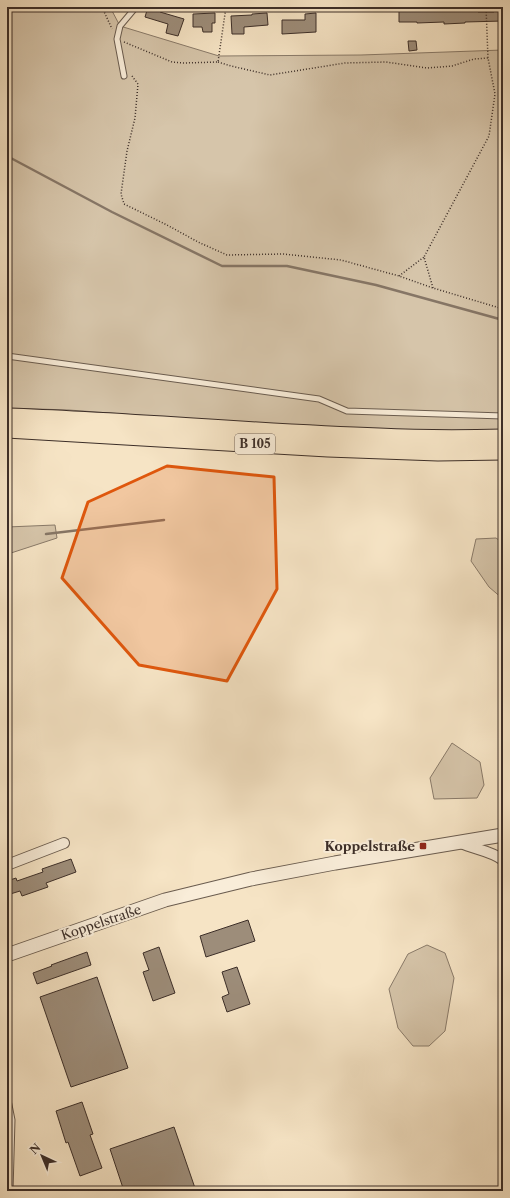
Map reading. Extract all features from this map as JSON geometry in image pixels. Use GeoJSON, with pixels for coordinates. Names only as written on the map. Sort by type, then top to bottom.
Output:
{"type":"FeatureCollection","features":[{"type":"Feature","properties":{"kind":"highway","name":"B 105"},"geometry":{"type":"LineString","coordinates":[[7,417],[69,419],[373,437],[443,439],[503,438]]}},
{"type":"Feature","properties":{"kind":"highway","name":"B 105"},"geometry":{"type":"LineString","coordinates":[[7,429],[328,448],[438,452],[503,451]]}},
{"type":"Feature","properties":{"kind":"street","name":"Koppelstraße"},"geometry":{"type":"LineString","coordinates":[[7,955],[165,900],[250,879],[503,835]]}},
{"type":"Feature","properties":{"kind":"street"},"geometry":{"type":"LineString","coordinates":[[7,865],[64,843]]}},
{"type":"Feature","properties":{"kind":"street"},"geometry":{"type":"LineString","coordinates":[[461,843],[503,860]]}},
{"type":"Feature","properties":{"kind":"lane"},"geometry":{"type":"LineString","coordinates":[[124,76],[117,38],[120,26],[136,7]]}},
{"type":"Feature","properties":{"kind":"lane"},"geometry":{"type":"LineString","coordinates":[[7,356],[319,399],[347,411],[503,416]]}},
{"type":"Feature","properties":{"kind":"lane"},"geometry":{"type":"LineString","coordinates":[[7,1095],[12,1120],[10,1191]]}},
{"type":"Feature","properties":{"kind":"path"},"geometry":{"type":"LineString","coordinates":[[102,7],[117,38],[172,62],[218,62],[270,75],[345,63],[386,62],[427,68],[452,66],[474,59],[488,58]]}},
{"type":"Feature","properties":{"kind":"path"},"geometry":{"type":"LineString","coordinates":[[218,62],[226,7]]}},
{"type":"Feature","properties":{"kind":"path"},"geometry":{"type":"LineString","coordinates":[[399,276],[424,257],[489,136],[496,94],[488,58],[486,7]]}},
{"type":"Feature","properties":{"kind":"path"},"geometry":{"type":"LineString","coordinates":[[128,71],[138,84],[135,118],[127,151],[121,194],[124,204],[198,242],[227,255],[283,254],[342,260],[399,276],[503,309]]}},
{"type":"Feature","properties":{"kind":"path"},"geometry":{"type":"LineString","coordinates":[[424,257],[434,288]]}},
{"type":"Feature","properties":{"kind":"highlighted area"},"geometry":{"type":"Polygon","coordinates":[[[167,466],[274,477],[277,589],[227,681],[139,665],[62,578],[88,502],[167,466]]]}},
{"type":"Feature","properties":{"kind":"shaded area"},"geometry":{"type":"Polygon","coordinates":[[[7,7],[110,7],[120,26],[219,56],[361,55],[503,50],[503,432],[318,430],[69,410],[7,408],[7,7]]]}},
{"type":"Feature","properties":{"kind":"shaded area"},"geometry":{"type":"Polygon","coordinates":[[[55,525],[57,538],[11,553],[7,556],[7,527],[55,525]]]}},
{"type":"Feature","properties":{"kind":"shaded area"},"geometry":{"type":"Polygon","coordinates":[[[496,538],[503,543],[503,599],[489,587],[471,561],[476,539],[496,538]]]}},
{"type":"Feature","properties":{"kind":"shaded area"},"geometry":{"type":"Polygon","coordinates":[[[452,743],[480,762],[484,785],[477,798],[434,799],[430,778],[452,743]]]}},
{"type":"Feature","properties":{"kind":"shaded area"},"geometry":{"type":"Polygon","coordinates":[[[427,945],[445,953],[454,978],[445,1031],[429,1046],[413,1046],[398,1028],[389,989],[408,954],[427,945]]]}},
{"type":"Feature","properties":{"kind":"building"},"geometry":{"type":"Polygon","coordinates":[[[148,7],[184,19],[178,36],[166,33],[168,24],[145,17],[148,7]]]}},
{"type":"Feature","properties":{"kind":"building"},"geometry":{"type":"Polygon","coordinates":[[[503,8],[503,21],[444,24],[444,22],[399,22],[399,11],[473,9],[478,10],[478,12],[494,12],[494,9],[503,8]]]}},
{"type":"Feature","properties":{"kind":"building"},"geometry":{"type":"Polygon","coordinates":[[[215,13],[215,23],[212,23],[212,32],[203,32],[202,27],[193,27],[193,14],[215,13]]]}},
{"type":"Feature","properties":{"kind":"building"},"geometry":{"type":"Polygon","coordinates":[[[267,13],[268,25],[244,27],[244,34],[232,34],[231,16],[267,13]]]}},
{"type":"Feature","properties":{"kind":"building"},"geometry":{"type":"Polygon","coordinates":[[[316,13],[316,32],[282,34],[282,20],[305,20],[305,14],[316,13]]]}},
{"type":"Feature","properties":{"kind":"building"},"geometry":{"type":"Polygon","coordinates":[[[408,41],[416,41],[417,50],[409,51],[408,41]]]}},
{"type":"Feature","properties":{"kind":"building"},"geometry":{"type":"Polygon","coordinates":[[[71,859],[76,872],[46,883],[48,887],[22,896],[20,891],[7,895],[7,881],[16,878],[17,881],[43,872],[42,869],[71,859]]]}},
{"type":"Feature","properties":{"kind":"building"},"geometry":{"type":"Polygon","coordinates":[[[248,920],[255,941],[206,957],[200,936],[248,920]]]}},
{"type":"Feature","properties":{"kind":"building"},"geometry":{"type":"Polygon","coordinates":[[[159,947],[175,993],[153,1001],[143,972],[149,970],[143,953],[159,947]]]}},
{"type":"Feature","properties":{"kind":"building"},"geometry":{"type":"Polygon","coordinates":[[[87,952],[91,965],[37,984],[33,973],[87,952]]]}},
{"type":"Feature","properties":{"kind":"building"},"geometry":{"type":"Polygon","coordinates":[[[237,967],[250,1004],[227,1012],[222,997],[229,994],[222,972],[237,967]]]}},
{"type":"Feature","properties":{"kind":"building"},"geometry":{"type":"Polygon","coordinates":[[[97,977],[128,1068],[71,1087],[40,997],[97,977]]]}},
{"type":"Feature","properties":{"kind":"building"},"geometry":{"type":"Polygon","coordinates":[[[82,1102],[93,1134],[90,1135],[102,1168],[80,1176],[68,1142],[66,1143],[56,1111],[82,1102]]]}},
{"type":"Feature","properties":{"kind":"building"},"geometry":{"type":"Polygon","coordinates":[[[174,1127],[196,1191],[124,1191],[110,1149],[174,1127]]]}},
{"type":"Feature","properties":{"kind":"waterway"},"geometry":{"type":"LineString","coordinates":[[7,156],[112,212],[222,266],[287,266],[376,285],[503,320]]}},
{"type":"Feature","properties":{"kind":"waterway"},"geometry":{"type":"LineString","coordinates":[[46,534],[164,520]]}},
{"type":"Feature","properties":{"kind":"place","name":"Koppelstraße"},"geometry":{"type":"Point","coordinates":[423,846]}}]}
